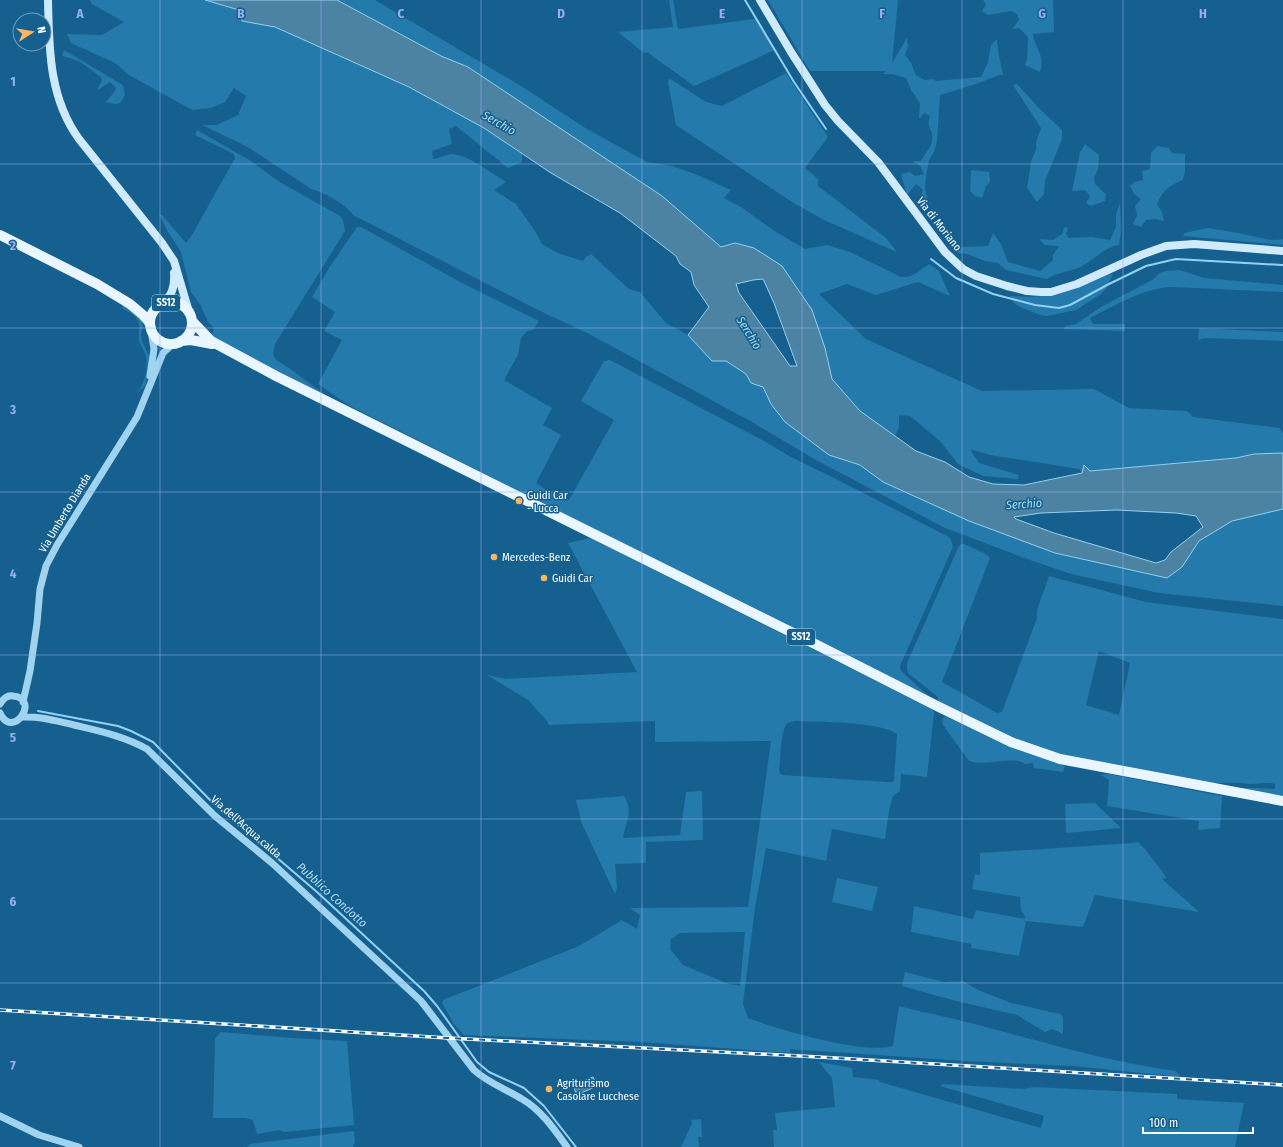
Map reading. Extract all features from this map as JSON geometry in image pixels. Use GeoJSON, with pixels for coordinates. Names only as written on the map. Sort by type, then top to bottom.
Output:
{"type":"FeatureCollection","features":[{"type":"Feature","properties":{"kind":"main road"},"geometry":{"type":"LineString","coordinates":[[48,0],[52,72],[62,108],[72,129],[79,139],[170,255],[177,269],[190,316]]}},
{"type":"Feature","properties":{"kind":"main road","name":"Via di Moriano"},"geometry":{"type":"LineString","coordinates":[[760,0],[825,105],[838,121],[878,162],[945,252],[962,269],[976,276],[1027,291],[1051,292],[1077,284],[1141,255],[1166,246],[1194,244],[1283,251]]}},
{"type":"Feature","properties":{"kind":"main road","name":"SS12"},"geometry":{"type":"LineString","coordinates":[[0,235],[103,288],[137,309],[150,322],[151,329],[155,337],[160,341],[167,344],[196,340],[220,346]]}},
{"type":"Feature","properties":{"kind":"main road"},"geometry":{"type":"LineString","coordinates":[[159,306],[170,295],[174,285],[174,270],[170,255]]}},
{"type":"Feature","properties":{"kind":"main road","name":"SS12"},"geometry":{"type":"LineString","coordinates":[[103,288],[148,307],[159,306],[170,302],[176,303],[180,305],[204,335],[211,341],[288,382],[1011,742],[1060,759],[1283,801]]}},
{"type":"Feature","properties":{"kind":"main road","name":"SS12"},"geometry":{"type":"LineString","coordinates":[[151,329],[151,317],[159,306]]}},
{"type":"Feature","properties":{"kind":"main road","name":"SS12"},"geometry":{"type":"LineString","coordinates":[[177,343],[190,332],[190,316]]}},
{"type":"Feature","properties":{"kind":"street","name":"Via Umberto Dianda"},"geometry":{"type":"LineString","coordinates":[[148,388],[154,349],[151,329]]}},
{"type":"Feature","properties":{"kind":"street","name":"Via Umberto Dianda"},"geometry":{"type":"LineString","coordinates":[[22,716],[24,713],[26,684],[30,671],[37,623],[40,589],[46,566],[137,417],[163,354],[177,343]]}},
{"type":"Feature","properties":{"kind":"street"},"geometry":{"type":"LineString","coordinates":[[1,702],[7,697],[13,696],[26,684]]}},
{"type":"Feature","properties":{"kind":"street","name":"Via dell'Acqua calda"},"geometry":{"type":"LineString","coordinates":[[13,696],[20,699],[38,716]]}},
{"type":"Feature","properties":{"kind":"street","name":"Via dell'Acqua calda"},"geometry":{"type":"LineString","coordinates":[[0,713],[4,719],[11,722],[18,720],[22,716],[38,716],[108,733],[147,749],[215,816],[272,863],[421,1001],[474,1070],[482,1077],[523,1099],[537,1109],[567,1147]]}},
{"type":"Feature","properties":{"kind":"street"},"geometry":{"type":"LineString","coordinates":[[0,1116],[39,1135],[79,1147]]}},
{"type":"Feature","properties":{"kind":"shaded area"},"geometry":{"type":"Polygon","coordinates":[[[90,0],[205,0],[239,10],[242,21],[275,27],[409,87],[484,128],[522,154],[522,162],[508,168],[456,126],[449,129],[452,144],[432,151],[433,159],[451,154],[464,157],[472,160],[506,182],[494,190],[516,204],[535,231],[542,244],[558,253],[583,261],[591,254],[629,289],[640,292],[666,323],[688,335],[712,361],[726,361],[746,374],[751,383],[763,387],[767,397],[829,455],[860,465],[883,482],[969,521],[1055,553],[1167,578],[1182,567],[1199,541],[1232,521],[1283,509],[1283,606],[1159,593],[1071,574],[945,528],[816,460],[752,422],[591,335],[536,309],[353,215],[340,203],[329,196],[311,189],[246,146],[202,125],[217,125],[238,115],[246,96],[234,88],[225,102],[211,108],[192,110],[129,75],[115,63],[71,43],[67,34],[102,35],[124,22],[92,4],[90,0]]]}},
{"type":"Feature","properties":{"kind":"shaded area"},"geometry":{"type":"Polygon","coordinates":[[[337,0],[375,0],[521,86],[587,129],[647,162],[672,166],[695,174],[731,190],[724,198],[741,207],[773,230],[805,249],[827,245],[850,252],[901,277],[912,275],[929,264],[939,271],[950,296],[918,282],[876,295],[847,284],[819,294],[866,339],[982,391],[1094,389],[1129,408],[1187,411],[1193,417],[1280,428],[1283,433],[1283,453],[1254,454],[1236,458],[1090,471],[1084,466],[1083,473],[1079,469],[990,455],[970,449],[979,463],[1019,475],[1018,479],[983,476],[958,464],[940,441],[910,416],[899,415],[899,427],[895,436],[860,411],[832,379],[825,348],[735,243],[721,247],[661,196],[468,67],[441,56],[337,0]]]}},
{"type":"Feature","properties":{"kind":"shaded area"},"geometry":{"type":"Polygon","coordinates":[[[669,0],[673,0],[678,29],[754,19],[758,20],[775,50],[694,86],[647,52],[644,53],[618,32],[673,27],[669,0]]]}},
{"type":"Feature","properties":{"kind":"shaded area"},"geometry":{"type":"Polygon","coordinates":[[[768,0],[898,0],[892,63],[907,38],[908,46],[905,55],[911,63],[916,75],[925,80],[932,79],[936,81],[981,77],[988,62],[991,45],[997,39],[1003,75],[999,75],[940,95],[937,142],[933,154],[929,160],[926,176],[925,189],[928,202],[923,208],[920,197],[923,190],[916,184],[907,195],[901,174],[910,172],[915,176],[924,174],[920,166],[912,161],[921,161],[930,148],[932,142],[932,132],[929,126],[930,116],[924,113],[919,119],[920,103],[911,90],[906,78],[892,74],[883,74],[886,71],[810,71],[768,0]]]}},
{"type":"Feature","properties":{"kind":"shaded area"},"geometry":{"type":"Polygon","coordinates":[[[983,0],[1053,0],[1054,32],[1033,34],[1042,61],[1040,72],[1025,65],[1027,59],[1028,37],[1019,28],[1012,29],[1019,20],[1017,14],[1011,11],[988,15],[982,11],[986,4],[983,0]]]}},
{"type":"Feature","properties":{"kind":"shaded area"},"geometry":{"type":"Polygon","coordinates":[[[64,50],[121,84],[125,95],[120,103],[115,104],[106,102],[116,88],[110,82],[98,90],[98,87],[102,81],[101,77],[79,61],[62,56],[64,50]]]}},
{"type":"Feature","properties":{"kind":"shaded area"},"geometry":{"type":"Polygon","coordinates":[[[786,73],[828,137],[805,168],[819,180],[818,186],[886,238],[897,252],[824,220],[795,204],[676,125],[668,82],[669,79],[706,102],[722,106],[786,73]]]}},
{"type":"Feature","properties":{"kind":"shaded area"},"geometry":{"type":"Polygon","coordinates":[[[1017,84],[1062,130],[1062,139],[1045,181],[1044,194],[1037,202],[1027,188],[1031,162],[1041,128],[1013,85],[1017,84]]]}},
{"type":"Feature","properties":{"kind":"shaded area"},"geometry":{"type":"Polygon","coordinates":[[[197,130],[251,161],[278,181],[340,216],[343,220],[345,231],[275,344],[273,353],[275,359],[325,395],[211,337],[214,328],[208,322],[201,306],[191,292],[181,252],[168,232],[159,214],[162,215],[186,243],[192,235],[235,158],[234,154],[195,135],[197,130]]]}},
{"type":"Feature","properties":{"kind":"shaded area"},"geometry":{"type":"Polygon","coordinates":[[[1085,144],[1099,155],[1098,169],[1094,178],[1095,184],[1106,194],[1105,201],[1091,206],[1086,203],[1090,196],[1085,190],[1072,191],[1080,152],[1085,144]]]}},
{"type":"Feature","properties":{"kind":"shaded area"},"geometry":{"type":"Polygon","coordinates":[[[1158,146],[1169,148],[1172,153],[1185,154],[1185,171],[1183,180],[1167,189],[1161,195],[1157,204],[1162,212],[1164,221],[1155,219],[1146,220],[1141,227],[1133,224],[1137,215],[1135,206],[1141,199],[1134,194],[1130,186],[1135,182],[1143,180],[1142,171],[1150,169],[1151,152],[1158,146]]]}},
{"type":"Feature","properties":{"kind":"shaded area"},"geometry":{"type":"Polygon","coordinates":[[[971,170],[989,172],[990,182],[986,186],[982,198],[975,196],[970,191],[971,170]]]}},
{"type":"Feature","properties":{"kind":"shaded area"},"geometry":{"type":"Polygon","coordinates":[[[1120,203],[1121,231],[1119,245],[1105,250],[1080,267],[1056,274],[1047,279],[1006,270],[998,263],[985,261],[954,250],[960,247],[988,246],[993,233],[1001,244],[1008,262],[1040,271],[1053,260],[1053,255],[1059,246],[1045,245],[1039,239],[1053,240],[1063,233],[1064,227],[1068,228],[1066,234],[1069,238],[1092,237],[1110,240],[1116,227],[1116,214],[1120,203]]]}},
{"type":"Feature","properties":{"kind":"shaded area"},"geometry":{"type":"Polygon","coordinates":[[[357,227],[361,227],[464,284],[539,321],[533,330],[527,331],[521,338],[518,355],[504,380],[552,408],[543,425],[561,435],[536,483],[545,489],[569,500],[614,420],[581,401],[604,361],[610,360],[764,441],[791,457],[949,537],[953,547],[900,666],[901,671],[932,699],[350,406],[318,384],[342,340],[324,331],[335,312],[312,297],[329,268],[357,227]]]}},
{"type":"Feature","properties":{"kind":"shaded area"},"geometry":{"type":"Polygon","coordinates":[[[1207,228],[1266,239],[1283,239],[1283,245],[1183,236],[1185,233],[1207,228]]]}},
{"type":"Feature","properties":{"kind":"shaded area"},"geometry":{"type":"Polygon","coordinates":[[[1180,270],[1204,278],[1283,285],[1283,292],[1173,287],[1162,288],[1151,290],[1130,298],[1090,318],[1093,324],[1125,324],[1125,331],[1063,329],[1066,326],[1076,324],[1101,307],[1152,280],[1160,273],[1180,270]]]}},
{"type":"Feature","properties":{"kind":"shaded area"},"geometry":{"type":"Polygon","coordinates":[[[1109,274],[1113,275],[1106,287],[1107,288],[1101,294],[1076,310],[1047,316],[1040,315],[1020,307],[1014,303],[1010,296],[1032,297],[1052,295],[1109,274]]]}},
{"type":"Feature","properties":{"kind":"shaded area"},"geometry":{"type":"Polygon","coordinates":[[[124,305],[141,320],[143,326],[141,335],[142,341],[150,358],[146,384],[137,392],[145,379],[147,362],[139,340],[138,321],[134,316],[122,308],[124,305]]]}},
{"type":"Feature","properties":{"kind":"shaded area"},"geometry":{"type":"Polygon","coordinates":[[[1199,328],[1283,332],[1283,341],[1205,338],[1198,340],[1199,328]]]}},
{"type":"Feature","properties":{"kind":"shaded area"},"geometry":{"type":"Polygon","coordinates":[[[590,538],[933,709],[934,712],[927,777],[901,774],[900,791],[893,796],[885,839],[832,829],[826,861],[766,848],[755,908],[743,1004],[748,1018],[820,1040],[862,1047],[880,1048],[893,1046],[899,1006],[1107,1058],[1153,1068],[1176,1071],[1181,1077],[1073,1066],[964,1061],[790,1049],[790,1053],[641,1042],[464,1035],[454,1024],[442,1003],[443,1000],[579,946],[622,920],[637,929],[640,915],[630,908],[748,907],[771,741],[655,742],[655,721],[549,725],[528,700],[487,675],[505,679],[637,672],[568,543],[590,538]],[[795,721],[787,724],[784,729],[779,771],[782,775],[887,782],[894,781],[897,734],[888,730],[863,724],[795,721]],[[745,932],[680,933],[671,939],[670,949],[683,965],[726,983],[740,986],[745,932]]]}},
{"type":"Feature","properties":{"kind":"shaded area"},"geometry":{"type":"Polygon","coordinates":[[[961,544],[964,544],[984,553],[990,558],[942,682],[997,713],[1002,712],[1037,618],[1037,610],[1049,576],[1146,602],[1283,619],[1283,796],[1226,788],[1275,789],[1275,784],[1211,784],[1073,758],[1010,736],[941,703],[938,700],[938,697],[908,673],[907,663],[961,544]],[[1099,651],[1086,705],[1119,715],[1130,663],[1099,651]]]}},
{"type":"Feature","properties":{"kind":"shaded area"},"geometry":{"type":"Polygon","coordinates":[[[945,716],[1025,752],[1065,766],[1063,772],[1034,768],[1033,763],[1025,764],[1021,762],[1008,761],[983,763],[969,761],[943,725],[942,721],[945,716]]]}},
{"type":"Feature","properties":{"kind":"shaded area"},"geometry":{"type":"Polygon","coordinates":[[[1109,774],[1222,796],[1220,828],[1198,830],[1199,821],[1107,806],[1109,780],[1101,775],[1109,774]]]}},
{"type":"Feature","properties":{"kind":"shaded area"},"geometry":{"type":"Polygon","coordinates":[[[702,791],[703,840],[646,842],[646,863],[615,864],[617,888],[615,894],[582,824],[576,800],[624,796],[629,812],[623,838],[680,835],[686,792],[702,791]]]}},
{"type":"Feature","properties":{"kind":"shaded area"},"geometry":{"type":"Polygon","coordinates":[[[1095,803],[1121,828],[1066,833],[1065,804],[1095,803]]]}},
{"type":"Feature","properties":{"kind":"shaded area"},"geometry":{"type":"Polygon","coordinates":[[[1138,842],[1167,878],[1162,879],[1199,912],[1095,895],[1083,927],[1026,921],[1019,956],[971,948],[971,944],[911,932],[914,906],[973,919],[976,910],[1025,919],[1024,914],[1021,911],[1020,897],[972,889],[975,874],[980,875],[980,853],[1138,842]]]}},
{"type":"Feature","properties":{"kind":"shaded area"},"geometry":{"type":"Polygon","coordinates":[[[837,878],[878,887],[872,911],[832,902],[837,878]]]}},
{"type":"Feature","properties":{"kind":"shaded area"},"geometry":{"type":"Polygon","coordinates":[[[905,972],[944,982],[963,981],[978,990],[1011,1003],[1060,1014],[1063,1017],[1063,1034],[1052,1029],[1045,1032],[1017,1015],[956,1001],[902,986],[905,972]]]}},
{"type":"Feature","properties":{"kind":"shaded area"},"geometry":{"type":"Polygon","coordinates":[[[220,1032],[347,1041],[354,1125],[284,1132],[280,1130],[257,1134],[253,1120],[245,1118],[213,1118],[215,1039],[220,1032]]]}},
{"type":"Feature","properties":{"kind":"shaded area"},"geometry":{"type":"Polygon","coordinates":[[[819,1062],[852,1068],[853,1077],[879,1080],[880,1082],[1041,1128],[1044,1116],[940,1086],[942,1084],[1023,1089],[1034,1087],[1177,1094],[1177,1099],[1244,1103],[1235,1147],[774,1147],[773,1130],[777,1130],[775,1113],[835,1107],[832,1078],[819,1062]]]}},
{"type":"Feature","properties":{"kind":"shaded area"},"geometry":{"type":"Polygon","coordinates":[[[701,1119],[702,1137],[698,1137],[699,1147],[681,1147],[692,1123],[691,1120],[701,1119]]]}},
{"type":"Feature","properties":{"kind":"shaded area"},"geometry":{"type":"Polygon","coordinates":[[[354,1131],[355,1142],[353,1147],[247,1147],[250,1144],[354,1131]]]}},
{"type":"Feature","properties":{"kind":"water","name":"Serchio"},"geometry":{"type":"Polygon","coordinates":[[[205,0],[337,0],[441,56],[468,67],[662,196],[721,247],[735,243],[754,248],[782,266],[812,310],[825,348],[832,379],[860,411],[916,451],[945,462],[969,477],[993,484],[1024,485],[1082,473],[1084,465],[1090,471],[1236,458],[1254,454],[1283,453],[1283,509],[1232,521],[1199,541],[1182,567],[1167,578],[1055,553],[969,521],[883,482],[860,465],[829,455],[785,422],[771,404],[763,387],[751,383],[746,374],[726,361],[712,361],[688,335],[709,307],[694,285],[691,272],[680,264],[676,256],[620,213],[551,173],[484,128],[409,87],[275,27],[242,21],[239,10],[205,0]],[[763,279],[736,284],[739,293],[790,366],[797,366],[774,303],[763,279]],[[1116,510],[1041,513],[1014,517],[1054,533],[1156,563],[1165,560],[1171,552],[1203,527],[1196,516],[1176,513],[1116,510]]]}},
{"type":"Feature","properties":{"kind":"water"},"geometry":{"type":"Polygon","coordinates":[[[593,1077],[597,1086],[577,1095],[573,1086],[593,1077]]]}},
{"type":"Feature","properties":{"kind":"waterway"},"geometry":{"type":"LineString","coordinates":[[745,0],[794,82],[826,129]]}},
{"type":"Feature","properties":{"kind":"waterway"},"geometry":{"type":"LineString","coordinates":[[931,259],[956,278],[993,294],[1035,305],[1059,308],[1070,305],[1146,266],[1176,259],[1283,265]]}},
{"type":"Feature","properties":{"kind":"waterway","name":"Pubblico Condotto"},"geometry":{"type":"LineString","coordinates":[[38,711],[118,726],[153,742],[214,804],[317,892],[424,991],[437,1006],[477,1062],[489,1072],[524,1088],[544,1106],[576,1147]]}},
{"type":"Feature","properties":{"kind":"railway"},"geometry":{"type":"LineString","coordinates":[[0,1010],[448,1038],[819,1057],[1283,1085]]}},
{"type":"Feature","properties":{"kind":"place","name":"Guidi Car - Lucca"},"geometry":{"type":"Point","coordinates":[519,501]}},
{"type":"Feature","properties":{"kind":"place","name":"Mercedes-Benz"},"geometry":{"type":"Point","coordinates":[494,557]}},
{"type":"Feature","properties":{"kind":"place","name":"Guidi Car"},"geometry":{"type":"Point","coordinates":[544,578]}},
{"type":"Feature","properties":{"kind":"place","name":"Agriturismo Casolare Lucchese"},"geometry":{"type":"Point","coordinates":[549,1089]}}]}
